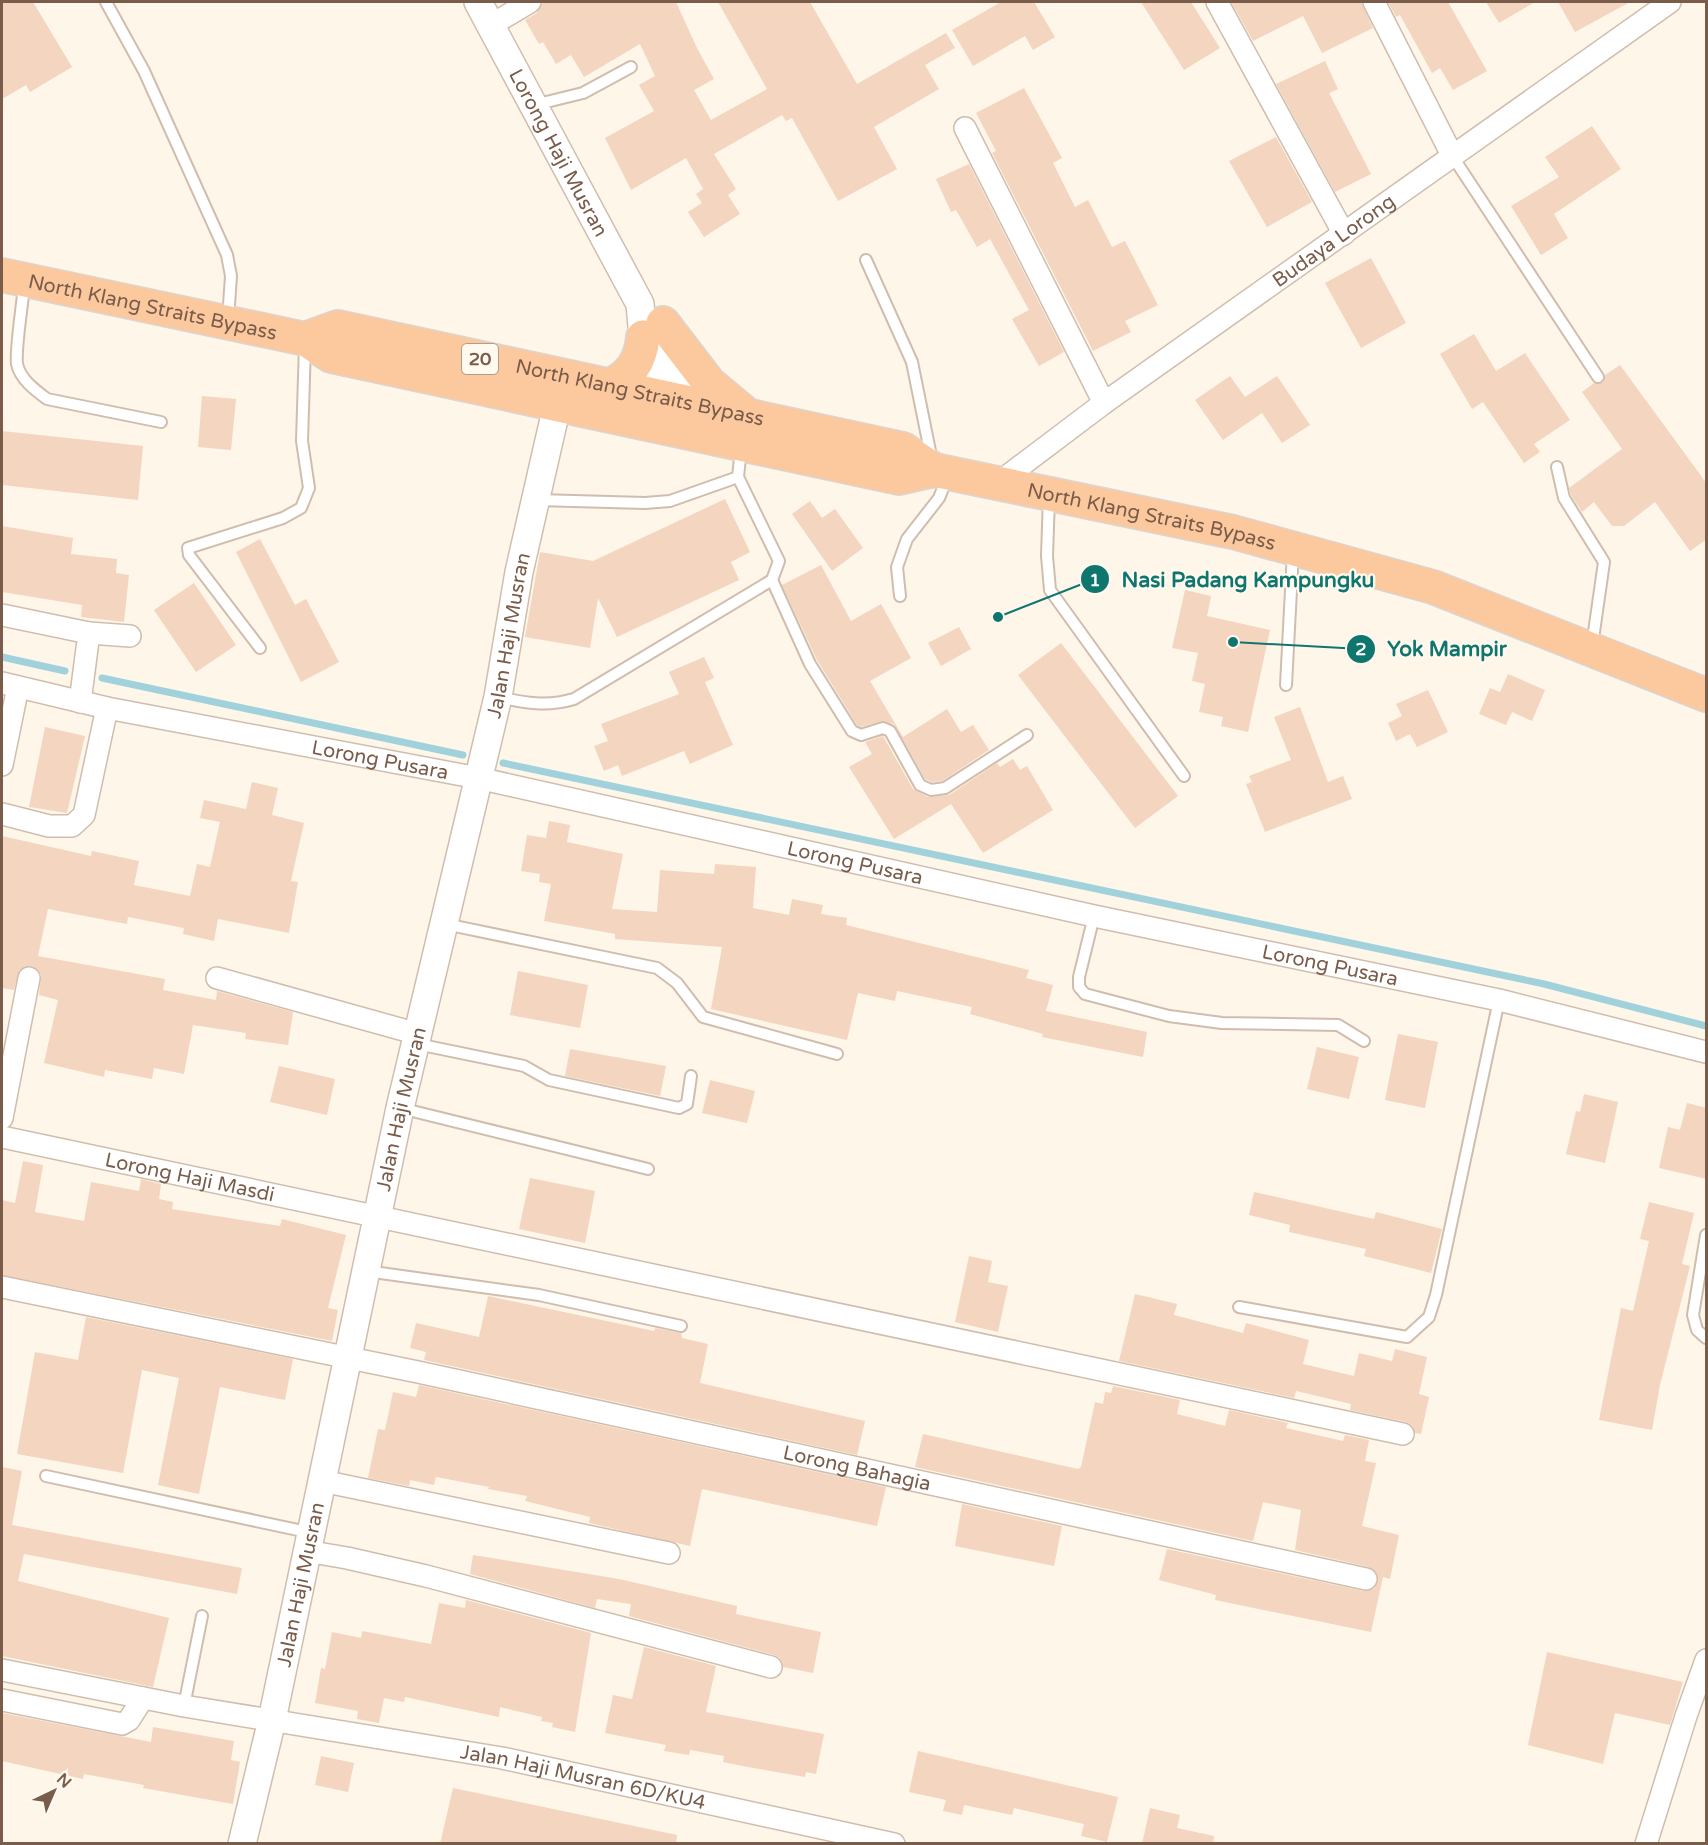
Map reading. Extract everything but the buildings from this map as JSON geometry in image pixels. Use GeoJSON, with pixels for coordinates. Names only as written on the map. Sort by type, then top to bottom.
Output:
{"type":"FeatureCollection","features":[{"type":"Feature","properties":{"kind":"highway","name":"North Klang Straits Bypass"},"geometry":{"type":"LineString","coordinates":[[13,278],[305,339],[331,356],[561,390],[745,428],[903,448],[942,472],[1233,532],[1433,587],[1707,695]]}},
{"type":"Feature","properties":{"kind":"highway"},"geometry":{"type":"LineString","coordinates":[[608,386],[621,380],[633,369],[642,349],[649,321]]}},
{"type":"Feature","properties":{"kind":"highway"},"geometry":{"type":"LineString","coordinates":[[649,321],[709,383],[745,428]]}},
{"type":"Feature","properties":{"kind":"highway","name":"North Klang Straits Bypass"},"geometry":{"type":"LineString","coordinates":[[561,390],[608,386],[664,411]]}},
{"type":"Feature","properties":{"kind":"street","name":"Lorong Haji Musran"},"geometry":{"type":"LineString","coordinates":[[478,2],[649,321],[677,361],[664,411]]}},
{"type":"Feature","properties":{"kind":"street"},"geometry":{"type":"LineString","coordinates":[[491,25],[530,2]]}},
{"type":"Feature","properties":{"kind":"street"},"geometry":{"type":"LineString","coordinates":[[1217,2],[1344,234]]}},
{"type":"Feature","properties":{"kind":"street"},"geometry":{"type":"LineString","coordinates":[[1374,2],[1453,157]]}},
{"type":"Feature","properties":{"kind":"street","name":"Budaya Lorong"},"geometry":{"type":"LineString","coordinates":[[998,483],[1104,403],[1453,157],[1667,2]]}},
{"type":"Feature","properties":{"kind":"street"},"geometry":{"type":"LineString","coordinates":[[965,128],[1104,403]]}},
{"type":"Feature","properties":{"kind":"street","name":"Jalan Haji Musran"},"geometry":{"type":"LineString","coordinates":[[242,1844],[313,1546],[322,1481],[400,1108],[422,1042],[445,924],[498,698],[535,500],[561,390]]}},
{"type":"Feature","properties":{"kind":"street"},"geometry":{"type":"LineString","coordinates":[[2,615],[89,633],[130,636]]}},
{"type":"Feature","properties":{"kind":"street"},"geometry":{"type":"LineString","coordinates":[[80,702],[89,633]]}},
{"type":"Feature","properties":{"kind":"street"},"geometry":{"type":"LineString","coordinates":[[2,765],[10,685]]}},
{"type":"Feature","properties":{"kind":"street","name":"Lorong Pusara"},"geometry":{"type":"LineString","coordinates":[[10,685],[107,708],[478,778],[1094,916],[1499,1000],[1707,1052]]}},
{"type":"Feature","properties":{"kind":"street"},"geometry":{"type":"LineString","coordinates":[[2,814],[49,826],[72,826],[84,815],[107,708]]}},
{"type":"Feature","properties":{"kind":"street"},"geometry":{"type":"LineString","coordinates":[[2,1118],[29,978]]}},
{"type":"Feature","properties":{"kind":"street"},"geometry":{"type":"LineString","coordinates":[[217,978],[422,1042]]}},
{"type":"Feature","properties":{"kind":"street","name":"Lorong Haji Masdi"},"geometry":{"type":"LineString","coordinates":[[2,1137],[1403,1434]]}},
{"type":"Feature","properties":{"kind":"street","name":"Lorong Bahagia"},"geometry":{"type":"LineString","coordinates":[[2,1287],[349,1358],[1366,1579]]}},
{"type":"Feature","properties":{"kind":"street"},"geometry":{"type":"LineString","coordinates":[[322,1481],[669,1553]]}},
{"type":"Feature","properties":{"kind":"street"},"geometry":{"type":"LineString","coordinates":[[313,1546],[347,1558],[771,1667]]}},
{"type":"Feature","properties":{"kind":"street"},"geometry":{"type":"LineString","coordinates":[[1646,1844],[1686,1716],[1707,1660]]}},
{"type":"Feature","properties":{"kind":"street","name":"Jalan Haji Musran 6D/KU4"},"geometry":{"type":"LineString","coordinates":[[2,1670],[184,1706],[502,1758],[843,1838],[894,1844]]}},
{"type":"Feature","properties":{"kind":"street"},"geometry":{"type":"LineString","coordinates":[[2,1700],[122,1724],[129,1720],[143,1698]]}},
{"type":"Feature","properties":{"kind":"lane"},"geometry":{"type":"LineString","coordinates":[[106,2],[144,71],[227,255],[231,276],[227,322]]}},
{"type":"Feature","properties":{"kind":"lane"},"geometry":{"type":"LineString","coordinates":[[534,106],[583,93],[631,67]]}},
{"type":"Feature","properties":{"kind":"lane"},"geometry":{"type":"LineString","coordinates":[[1453,157],[1598,377]]}},
{"type":"Feature","properties":{"kind":"lane"},"geometry":{"type":"LineString","coordinates":[[866,260],[912,362],[942,472],[939,498],[907,539],[897,567],[900,596]]}},
{"type":"Feature","properties":{"kind":"lane"},"geometry":{"type":"LineString","coordinates":[[13,278],[17,363],[23,377],[34,389],[47,399],[161,422]]}},
{"type":"Feature","properties":{"kind":"lane"},"geometry":{"type":"LineString","coordinates":[[260,648],[189,555],[188,548],[283,518],[301,507],[309,488],[302,441],[305,339]]}},
{"type":"Feature","properties":{"kind":"lane"},"geometry":{"type":"LineString","coordinates":[[498,698],[537,705],[558,704],[574,699],[772,580],[779,561],[738,477],[745,428]]}},
{"type":"Feature","properties":{"kind":"lane"},"geometry":{"type":"LineString","coordinates":[[1557,467],[1564,498],[1604,562],[1601,599],[1592,650]]}},
{"type":"Feature","properties":{"kind":"lane"},"geometry":{"type":"LineString","coordinates":[[535,500],[645,503],[670,501],[738,477]]}},
{"type":"Feature","properties":{"kind":"lane"},"geometry":{"type":"LineString","coordinates":[[1049,494],[1047,556],[1050,590],[1184,776]]}},
{"type":"Feature","properties":{"kind":"lane"},"geometry":{"type":"LineString","coordinates":[[1286,685],[1293,548]]}},
{"type":"Feature","properties":{"kind":"lane"},"geometry":{"type":"LineString","coordinates":[[772,580],[810,664],[852,731],[861,735],[883,728],[890,731],[920,785],[931,790],[945,788],[1027,735]]}},
{"type":"Feature","properties":{"kind":"lane"},"geometry":{"type":"LineString","coordinates":[[1094,916],[1078,977],[1079,987],[1085,994],[1169,1016],[1222,1023],[1338,1025],[1364,1041]]}},
{"type":"Feature","properties":{"kind":"lane"},"geometry":{"type":"LineString","coordinates":[[445,924],[657,968],[677,983],[703,1017],[837,1054]]}},
{"type":"Feature","properties":{"kind":"lane"},"geometry":{"type":"LineString","coordinates":[[1239,1307],[1407,1337],[1429,1317],[1436,1296],[1499,1000]]}},
{"type":"Feature","properties":{"kind":"lane"},"geometry":{"type":"LineString","coordinates":[[422,1042],[454,1052],[524,1065],[549,1080],[679,1108],[687,1104],[691,1076]]}},
{"type":"Feature","properties":{"kind":"lane"},"geometry":{"type":"LineString","coordinates":[[400,1108],[648,1169]]}},
{"type":"Feature","properties":{"kind":"lane"},"geometry":{"type":"LineString","coordinates":[[1707,1235],[1693,1315],[1697,1330],[1707,1338]]}},
{"type":"Feature","properties":{"kind":"lane"},"geometry":{"type":"LineString","coordinates":[[366,1271],[539,1295],[681,1326]]}},
{"type":"Feature","properties":{"kind":"lane"},"geometry":{"type":"LineString","coordinates":[[46,1476],[313,1546]]}},
{"type":"Feature","properties":{"kind":"lane"},"geometry":{"type":"LineString","coordinates":[[184,1706],[202,1616]]}},
{"type":"Feature","properties":{"kind":"waterway"},"geometry":{"type":"LineString","coordinates":[[2,657],[65,671]]}},
{"type":"Feature","properties":{"kind":"waterway"},"geometry":{"type":"LineString","coordinates":[[102,678],[463,755]]}},
{"type":"Feature","properties":{"kind":"waterway"},"geometry":{"type":"LineString","coordinates":[[503,763],[1544,984],[1706,1026]]}},
{"type":"Feature","properties":{"kind":"place","name":"Nasi Padang Kampungku"},"geometry":{"type":"Point","coordinates":[998,617]}},
{"type":"Feature","properties":{"kind":"place","name":"Yok Mampir"},"geometry":{"type":"Point","coordinates":[1233,642]}}]}
